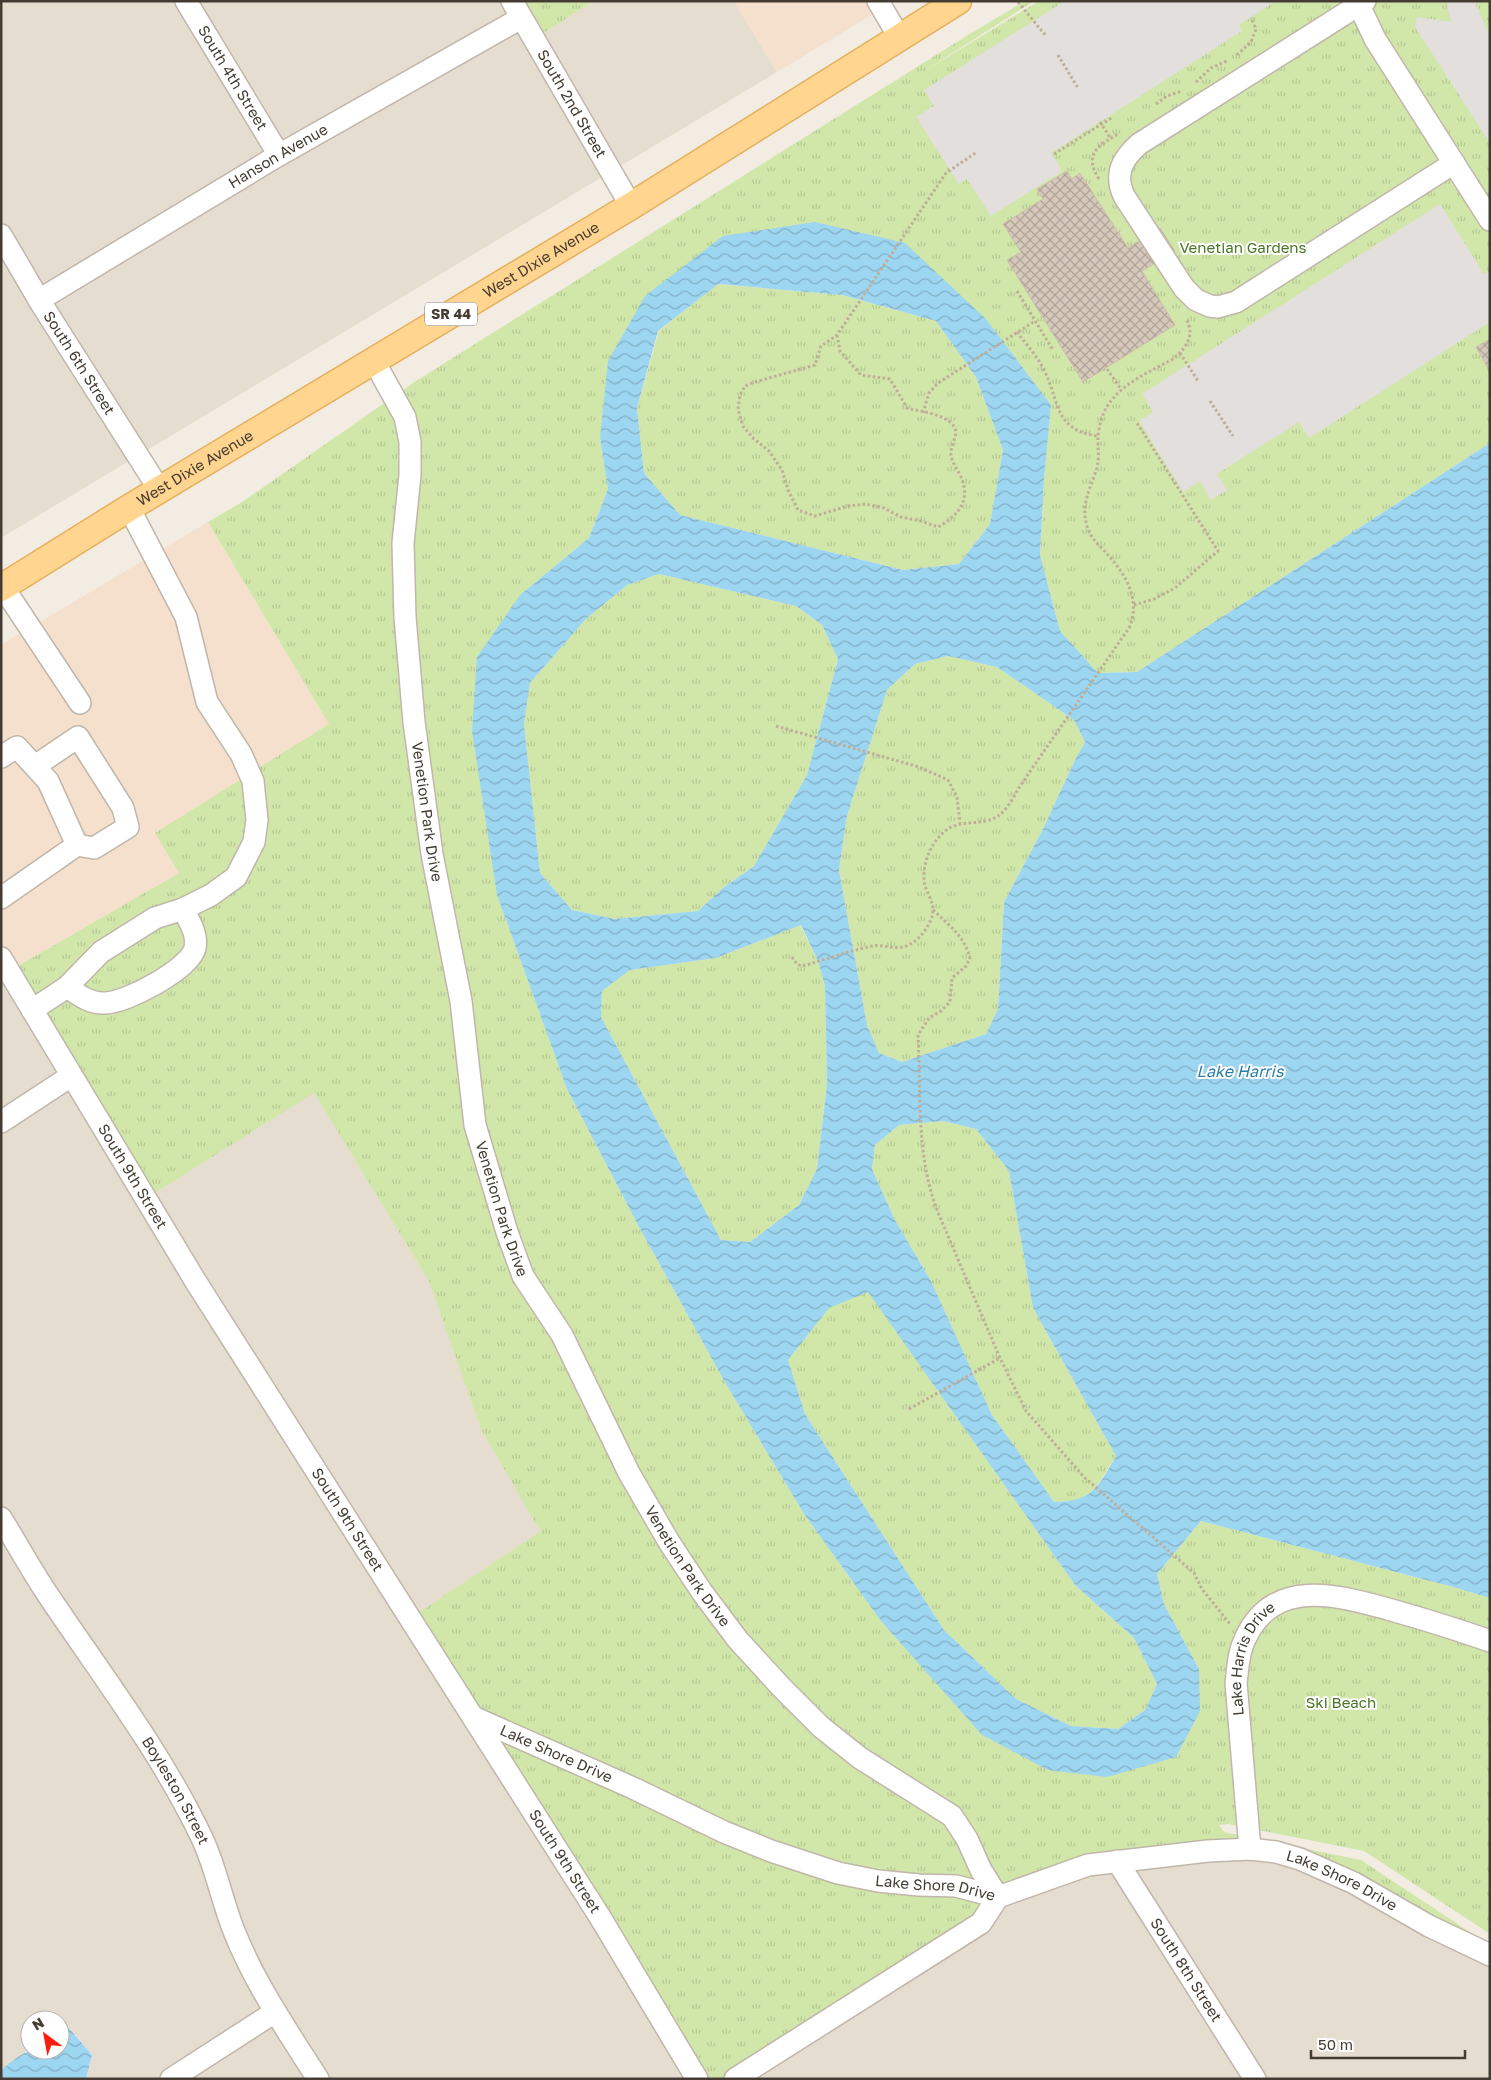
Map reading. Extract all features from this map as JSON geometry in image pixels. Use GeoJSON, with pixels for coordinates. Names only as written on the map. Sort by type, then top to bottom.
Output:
{"type":"FeatureCollection","features":[{"type":"Feature","properties":{"kind":"main road","name":"SR 44"},"geometry":{"type":"LineString","coordinates":[[900,37],[958,1]]}},
{"type":"Feature","properties":{"kind":"main road","name":"West Dixie Avenue"},"geometry":{"type":"LineString","coordinates":[[2,588],[159,489],[631,206],[900,37]]}},
{"type":"Feature","properties":{"kind":"street","name":"South 4th Street"},"geometry":{"type":"LineString","coordinates":[[186,1],[279,155]]}},
{"type":"Feature","properties":{"kind":"street"},"geometry":{"type":"LineString","coordinates":[[878,1],[900,37]]}},
{"type":"Feature","properties":{"kind":"street"},"geometry":{"type":"LineString","coordinates":[[1454,163],[1236,302],[1218,307],[1203,304],[1184,288],[1124,196],[1119,179],[1123,161],[1139,144],[1360,3],[1374,39],[1454,163],[1490,220]]}},
{"type":"Feature","properties":{"kind":"street","name":"Hanson Avenue"},"geometry":{"type":"LineString","coordinates":[[39,300],[279,155],[514,5]]}},
{"type":"Feature","properties":{"kind":"street","name":"South 2nd Street"},"geometry":{"type":"LineString","coordinates":[[514,5],[631,206]]}},
{"type":"Feature","properties":{"kind":"street","name":"South 6th Street"},"geometry":{"type":"LineString","coordinates":[[1,235],[39,300],[159,489]]}},
{"type":"Feature","properties":{"kind":"street","name":"Venetion Park Drive"},"geometry":{"type":"LineString","coordinates":[[374,361],[405,417],[410,442],[410,475],[403,553],[405,617],[414,722],[432,854],[461,1001],[475,1125],[523,1276],[562,1335],[629,1473],[669,1542],[708,1600],[738,1640],[782,1689],[821,1727],[860,1758],[910,1792],[952,1816],[967,1839],[980,1870],[998,1897]]}},
{"type":"Feature","properties":{"kind":"street"},"geometry":{"type":"LineString","coordinates":[[32,1010],[67,986],[101,952],[156,918],[183,909],[211,895],[236,877],[254,842],[257,820],[252,781],[241,754],[207,702],[186,617],[129,508]]}},
{"type":"Feature","properties":{"kind":"street"},"geometry":{"type":"LineString","coordinates":[[2,588],[80,703]]}},
{"type":"Feature","properties":{"kind":"street"},"geometry":{"type":"LineString","coordinates":[[1,898],[76,845],[94,848],[128,827],[123,808],[78,738],[34,766]]}},
{"type":"Feature","properties":{"kind":"street"},"geometry":{"type":"LineString","coordinates":[[1,757],[18,747],[48,781],[76,845]]}},
{"type":"Feature","properties":{"kind":"street"},"geometry":{"type":"LineString","coordinates":[[67,986],[86,1000],[106,1003],[128,996],[158,982],[184,965],[192,956],[196,936],[183,909]]}},
{"type":"Feature","properties":{"kind":"street","name":"South 9th Street"},"geometry":{"type":"LineString","coordinates":[[1,958],[201,1290],[600,1916],[697,2079]]}},
{"type":"Feature","properties":{"kind":"street"},"geometry":{"type":"LineString","coordinates":[[1,1122],[71,1076]]}},
{"type":"Feature","properties":{"kind":"street","name":"Boyleston Street"},"geometry":{"type":"LineString","coordinates":[[1,1518],[45,1590],[130,1713],[168,1776],[202,1838],[234,1931],[275,2012],[318,2079]]}},
{"type":"Feature","properties":{"kind":"street","name":"Lake Harris Drive"},"geometry":{"type":"LineString","coordinates":[[1250,1849],[1236,1683],[1239,1656],[1247,1635],[1268,1609],[1286,1599],[1299,1595],[1319,1595],[1356,1600],[1439,1623],[1490,1641]]}},
{"type":"Feature","properties":{"kind":"street","name":"Lake Shore Drive"},"geometry":{"type":"LineString","coordinates":[[473,1717],[633,1788],[724,1832],[771,1851],[838,1873],[878,1881],[956,1886],[998,1897],[1088,1865],[1208,1851],[1250,1849],[1276,1852],[1300,1859],[1354,1883],[1429,1926],[1490,1955]]}},
{"type":"Feature","properties":{"kind":"street","name":"South 8th Street"},"geometry":{"type":"LineString","coordinates":[[1117,1861],[1255,2079]]}},
{"type":"Feature","properties":{"kind":"street"},"geometry":{"type":"LineString","coordinates":[[735,2079],[981,1923],[998,1897]]}},
{"type":"Feature","properties":{"kind":"street"},"geometry":{"type":"LineString","coordinates":[[171,2079],[275,2012]]}},
{"type":"Feature","properties":{"kind":"path"},"geometry":{"type":"LineString","coordinates":[[1018,2],[1046,36]]}},
{"type":"Feature","properties":{"kind":"path"},"geometry":{"type":"LineString","coordinates":[[1193,85],[1206,71],[1232,58],[1251,42],[1256,30],[1252,20],[1254,18]]}},
{"type":"Feature","properties":{"kind":"path"},"geometry":{"type":"LineString","coordinates":[[1058,55],[1078,88]]}},
{"type":"Feature","properties":{"kind":"path"},"geometry":{"type":"LineString","coordinates":[[1156,104],[1167,96],[1188,88]]}},
{"type":"Feature","properties":{"kind":"path"},"geometry":{"type":"LineString","coordinates":[[1054,154],[1112,117]]}},
{"type":"Feature","properties":{"kind":"path"},"geometry":{"type":"LineString","coordinates":[[1101,123],[1111,139]]}},
{"type":"Feature","properties":{"kind":"path"},"geometry":{"type":"LineString","coordinates":[[838,335],[840,351],[861,375],[890,379],[907,408],[942,416],[953,424],[956,433],[951,452],[953,463],[966,492],[961,507],[948,521],[938,527],[901,517],[884,508],[866,504],[848,506],[814,516],[798,510],[788,490],[782,470],[769,451],[742,426],[738,409],[740,395],[745,386],[815,365],[821,346],[838,335],[850,314],[946,173],[978,152]]}},
{"type":"Feature","properties":{"kind":"path"},"geometry":{"type":"LineString","coordinates":[[1017,292],[1053,350]]}},
{"type":"Feature","properties":{"kind":"path"},"geometry":{"type":"LineString","coordinates":[[792,957],[797,964],[802,966],[871,946],[906,946],[918,937],[928,927],[933,910],[931,898],[924,881],[925,862],[934,844],[944,831],[960,823],[978,822],[997,817],[1009,805],[1045,749],[1129,628],[1133,620],[1134,605],[1123,572],[1095,541],[1089,531],[1086,519],[1086,496],[1096,470],[1098,436],[1105,411],[1121,389],[1173,359],[1187,345],[1190,326],[1183,312]]}},
{"type":"Feature","properties":{"kind":"path"},"geometry":{"type":"LineString","coordinates":[[923,412],[929,393],[948,376],[1035,321]]}},
{"type":"Feature","properties":{"kind":"path"},"geometry":{"type":"LineString","coordinates":[[1017,332],[1043,368],[1055,404],[1063,418],[1078,431],[1098,436]]}},
{"type":"Feature","properties":{"kind":"path"},"geometry":{"type":"LineString","coordinates":[[1180,353],[1198,381]]}},
{"type":"Feature","properties":{"kind":"path"},"geometry":{"type":"LineString","coordinates":[[1107,369],[1121,389]]}},
{"type":"Feature","properties":{"kind":"path"},"geometry":{"type":"LineString","coordinates":[[1210,401],[1232,436]]}},
{"type":"Feature","properties":{"kind":"path"},"geometry":{"type":"LineString","coordinates":[[1134,605],[1154,599],[1175,588],[1218,551],[1137,424]]}},
{"type":"Feature","properties":{"kind":"path"},"geometry":{"type":"LineString","coordinates":[[776,726],[919,767],[948,780],[957,797],[960,823]]}},
{"type":"Feature","properties":{"kind":"path"},"geometry":{"type":"LineString","coordinates":[[933,910],[955,930],[967,946],[970,958],[966,966],[952,978],[950,1002],[941,1011],[929,1018],[918,1035],[924,1164],[937,1210],[1000,1358],[1026,1411],[1084,1478],[1194,1573],[1202,1589],[1223,1616],[1234,1628],[1247,1635]]}},
{"type":"Feature","properties":{"kind":"path"},"geometry":{"type":"LineString","coordinates":[[909,1409],[1000,1358]]}},
{"type":"Feature","properties":{"kind":"shaded area"},"geometry":{"type":"Polygon","coordinates":[[[1,1],[517,1],[539,36],[594,1],[734,1],[777,72],[1,538],[1,1]]]}},
{"type":"Feature","properties":{"kind":"shaded area"},"geometry":{"type":"Polygon","coordinates":[[[734,1],[895,1],[777,72],[734,1]]]}},
{"type":"Feature","properties":{"kind":"shaded area"},"geometry":{"type":"Polygon","coordinates":[[[1065,1],[1276,1],[1239,25],[1242,31],[1051,153],[1062,171],[991,216],[967,179],[959,184],[916,117],[934,106],[924,90],[1065,1]]]}},
{"type":"Feature","properties":{"kind":"shaded area"},"geometry":{"type":"Polygon","coordinates":[[[1446,1],[1474,1],[1488,32],[1490,32],[1490,143],[1415,27],[1417,17],[1451,22],[1446,1]]]}},
{"type":"Feature","properties":{"kind":"shaded area"},"geometry":{"type":"Polygon","coordinates":[[[1440,204],[1484,274],[1490,271],[1490,322],[1309,438],[1299,422],[1217,474],[1227,490],[1211,500],[1200,481],[1183,492],[1139,421],[1153,412],[1142,394],[1440,204]]]}},
{"type":"Feature","properties":{"kind":"shaded area"},"geometry":{"type":"Polygon","coordinates":[[[208,522],[329,724],[156,833],[179,873],[11,970],[1,956],[1,645],[208,522]]]}},
{"type":"Feature","properties":{"kind":"shaded area"},"geometry":{"type":"Polygon","coordinates":[[[1,956],[150,1196],[314,1092],[570,1512],[409,1619],[708,2079],[86,2079],[92,2055],[70,2028],[70,2010],[20,2010],[20,2055],[1,2070],[1,956]]]}},
{"type":"Feature","properties":{"kind":"shaded area"},"geometry":{"type":"Polygon","coordinates":[[[1186,1853],[1264,1855],[1490,1945],[1490,2079],[733,2079],[1011,1898],[1186,1853]]]}},
{"type":"Feature","properties":{"kind":"green space"},"geometry":{"type":"Polygon","coordinates":[[[517,1],[594,1],[539,36],[517,1]]]}},
{"type":"Feature","properties":{"kind":"green space","name":"Venetian Gardens"},"geometry":{"type":"Polygon","coordinates":[[[1025,1],[1034,1],[918,75],[1039,1],[1490,1],[1490,443],[1137,672],[1098,673],[1060,631],[1040,555],[1051,405],[904,243],[646,296],[600,438],[608,489],[589,538],[520,595],[497,895],[567,1089],[639,1227],[726,1384],[804,1514],[881,1621],[983,1735],[1107,1777],[1199,1669],[1164,1604],[1157,1574],[1201,1521],[1490,1598],[1490,1934],[1364,1851],[1228,1824],[1219,1825],[1224,1832],[1361,1860],[1485,1942],[1264,1855],[1186,1853],[1011,1898],[733,2079],[708,2079],[409,1619],[542,1530],[536,1524],[481,1429],[429,1281],[314,1093],[150,1196],[11,970],[179,873],[155,833],[329,724],[208,522],[242,502],[416,381],[1025,1]]]}},
{"type":"Feature","properties":{"kind":"green space"},"geometry":{"type":"Polygon","coordinates":[[[717,284],[842,295],[936,321],[976,377],[1003,450],[990,524],[959,564],[903,570],[680,515],[644,473],[637,408],[659,331],[717,284]]]}},
{"type":"Feature","properties":{"kind":"green space"},"geometry":{"type":"Polygon","coordinates":[[[659,574],[796,606],[822,625],[838,659],[807,775],[754,866],[723,888],[698,911],[615,919],[572,910],[540,873],[524,724],[530,683],[586,619],[627,585],[659,574]]]}},
{"type":"Feature","properties":{"kind":"green space"},"geometry":{"type":"Polygon","coordinates":[[[949,656],[997,667],[1074,720],[1085,742],[1043,829],[1004,902],[998,1009],[986,1034],[902,1062],[879,1053],[867,1025],[839,870],[847,816],[887,690],[915,664],[949,656]]]}},
{"type":"Feature","properties":{"kind":"green space"},"geometry":{"type":"Polygon","coordinates":[[[800,925],[818,961],[825,986],[827,1084],[817,1169],[799,1205],[750,1242],[721,1240],[601,1017],[602,991],[630,970],[716,958],[800,925]]]}},
{"type":"Feature","properties":{"kind":"green space"},"geometry":{"type":"Polygon","coordinates":[[[943,1121],[976,1129],[1009,1171],[1033,1308],[1116,1456],[1095,1489],[1076,1501],[1054,1502],[992,1415],[931,1281],[895,1220],[872,1169],[875,1145],[899,1125],[943,1121]]]}},
{"type":"Feature","properties":{"kind":"green space"},"geometry":{"type":"Polygon","coordinates":[[[868,1291],[1075,1585],[1134,1638],[1157,1684],[1145,1710],[1118,1729],[1071,1726],[1016,1699],[944,1630],[805,1414],[788,1360],[829,1307],[868,1291]]]}},
{"type":"Feature","properties":{"kind":"water","name":"Lake Harris"},"geometry":{"type":"Polygon","coordinates":[[[815,222],[905,243],[986,319],[1051,405],[1040,555],[1060,631],[1098,673],[1137,672],[1490,443],[1490,1598],[1201,1521],[1157,1574],[1164,1604],[1199,1669],[1200,1711],[1176,1757],[1107,1777],[1048,1770],[982,1735],[881,1621],[804,1514],[726,1384],[639,1227],[567,1089],[497,895],[472,731],[477,657],[520,595],[589,538],[608,489],[600,438],[608,361],[645,296],[723,236],[815,222]],[[718,284],[658,331],[637,408],[644,473],[680,515],[903,570],[959,564],[990,524],[1003,450],[976,377],[936,321],[842,295],[718,284]],[[659,574],[627,585],[586,619],[530,683],[524,724],[540,873],[572,910],[615,919],[698,911],[723,888],[754,866],[807,775],[838,659],[822,625],[796,606],[659,574]],[[948,656],[915,664],[887,690],[847,816],[839,870],[867,1025],[879,1053],[902,1062],[986,1034],[998,1009],[1004,902],[1043,829],[1085,742],[1074,720],[997,667],[948,656]],[[801,925],[716,958],[630,970],[602,991],[601,1017],[721,1240],[750,1242],[799,1205],[817,1169],[827,1084],[825,986],[818,961],[801,925]],[[943,1121],[899,1125],[875,1145],[872,1169],[895,1220],[931,1281],[992,1415],[1054,1502],[1086,1496],[1104,1476],[1116,1456],[1033,1308],[1009,1171],[976,1129],[943,1121]],[[868,1292],[829,1308],[788,1360],[805,1414],[944,1630],[1016,1699],[1071,1726],[1118,1729],[1145,1710],[1157,1684],[1134,1638],[1075,1585],[868,1292]]]}},
{"type":"Feature","properties":{"kind":"water"},"geometry":{"type":"Polygon","coordinates":[[[70,2029],[92,2055],[86,2079],[1,2079],[1,2070],[20,2056],[20,2060],[70,2060],[70,2029]]]}},
{"type":"Feature","properties":{"kind":"building"},"geometry":{"type":"Polygon","coordinates":[[[1067,171],[1072,179],[1080,173],[1128,248],[1160,228],[1175,251],[1142,271],[1175,325],[1083,382],[1007,260],[1021,252],[1003,224],[1043,199],[1037,189],[1067,171]]]}},
{"type":"Feature","properties":{"kind":"building"},"geometry":{"type":"Polygon","coordinates":[[[1490,339],[1490,369],[1489,370],[1476,347],[1490,339]]]}},
{"type":"Feature","properties":{"kind":"park label","name":"Ski Beach"},"geometry":{"type":"Point","coordinates":[1341,1703]}}]}
